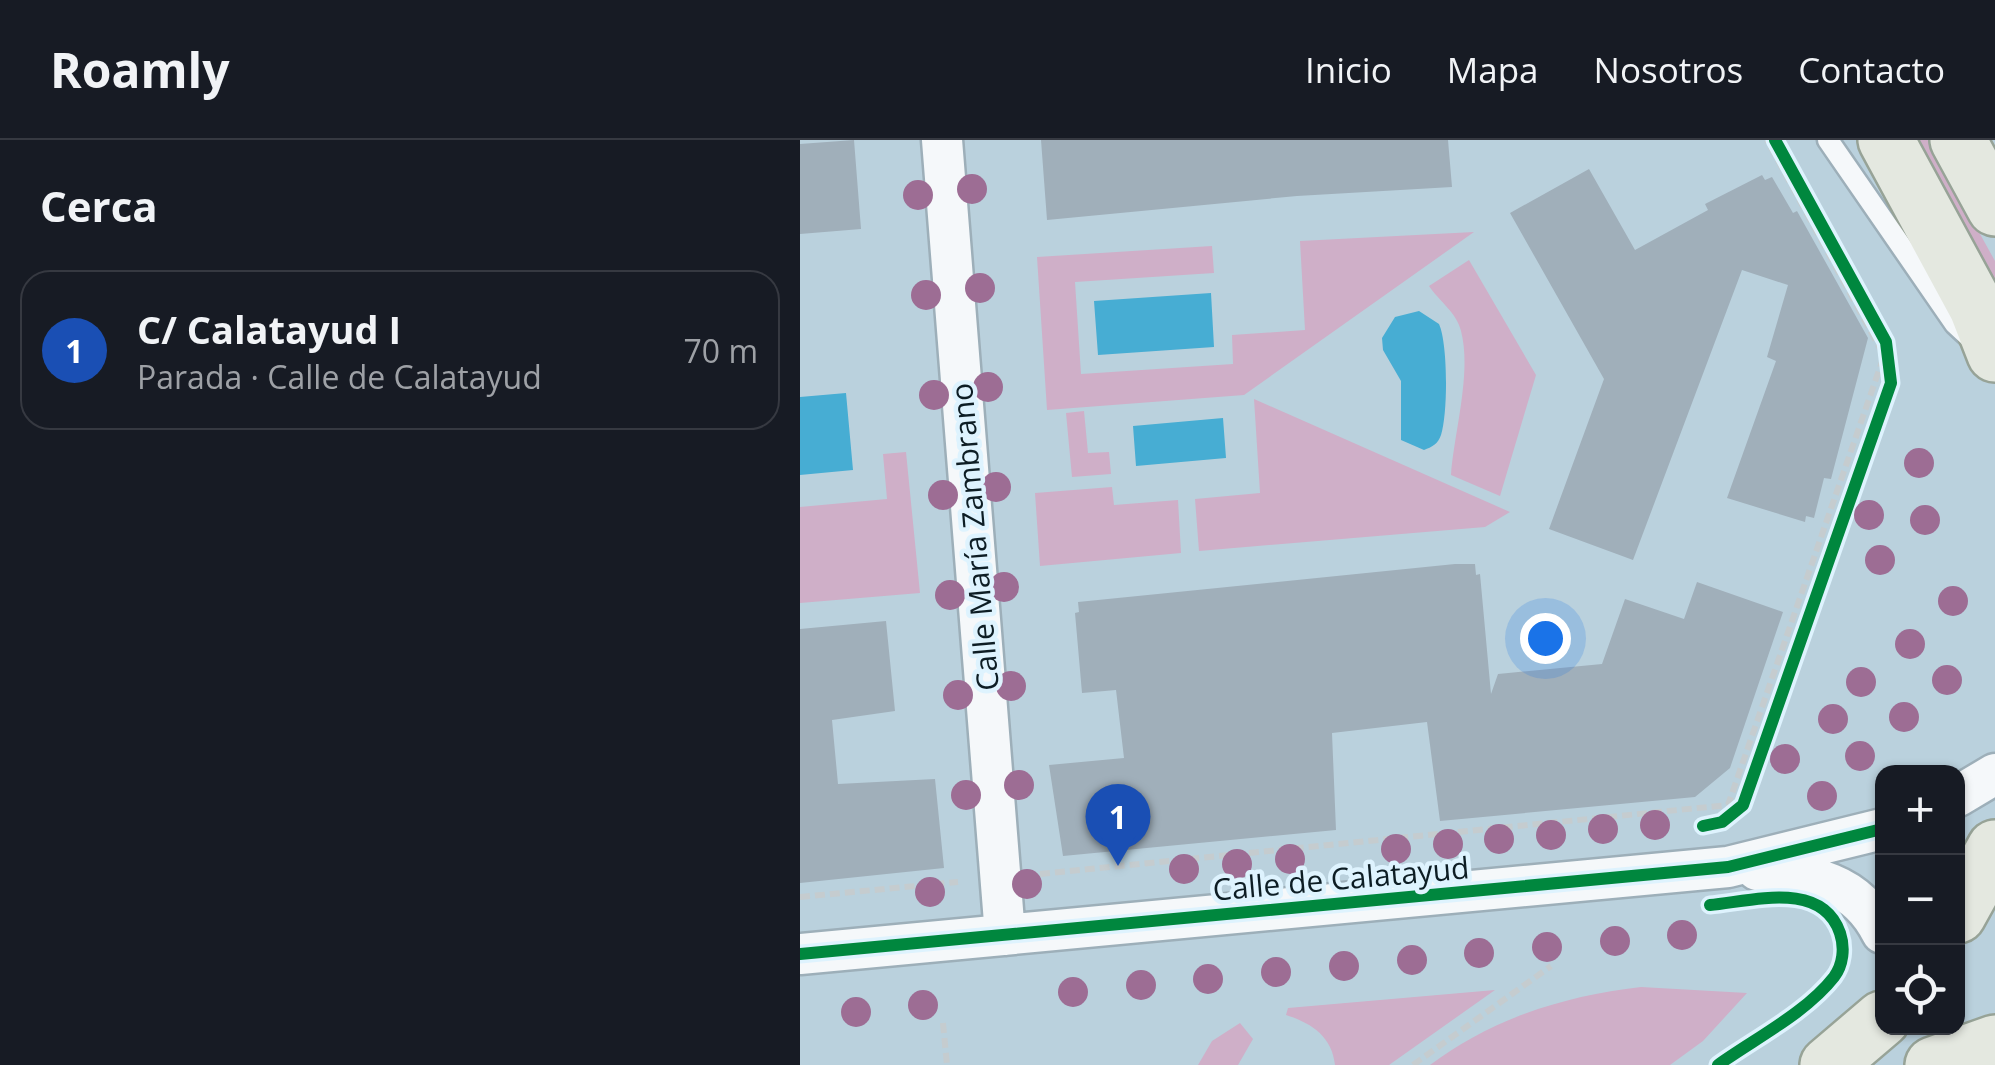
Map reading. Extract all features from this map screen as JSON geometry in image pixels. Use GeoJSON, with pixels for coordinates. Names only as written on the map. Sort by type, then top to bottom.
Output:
{"type":"FeatureCollection","features":[{"type":"Feature","properties":{"kind":"main road"},"geometry":{"type":"LineString","coordinates":[[1886,140],[1977,308],[1995,354]]}},
{"type":"Feature","properties":{"kind":"main road"},"geometry":{"type":"LineString","coordinates":[[1958,140],[1995,208]]}},
{"type":"Feature","properties":{"kind":"main road"},"geometry":{"type":"LineString","coordinates":[[1965,902],[1995,848]]}},
{"type":"Feature","properties":{"kind":"main road"},"geometry":{"type":"LineString","coordinates":[[1828,1065],[1875,1024]]}},
{"type":"Feature","properties":{"kind":"main road"},"geometry":{"type":"LineString","coordinates":[[1933,1065],[1995,1043]]}},
{"type":"Feature","properties":{"kind":"street","name":"Calle María Zambrano"},"geometry":{"type":"LineString","coordinates":[[942,140],[1005,935]]}},
{"type":"Feature","properties":{"kind":"street"},"geometry":{"type":"LineString","coordinates":[[1965,792],[1995,774]]}},
{"type":"Feature","properties":{"kind":"street","name":"Calle de Calatayud"},"geometry":{"type":"LineString","coordinates":[[800,954],[1728,867],[1875,832]]}},
{"type":"Feature","properties":{"kind":"street","name":"Calle de Calatayud"},"geometry":{"type":"LineString","coordinates":[[1728,867],[1831,881],[1864,904],[1875,922]]}},
{"type":"Feature","properties":{"kind":"lane"},"geometry":{"type":"LineString","coordinates":[[1828,140],[1956,324],[1995,362]]}},
{"type":"Feature","properties":{"kind":"path"},"geometry":{"type":"LineString","coordinates":[[1039,874],[1728,805],[1884,356],[1767,140]]}},
{"type":"Feature","properties":{"kind":"path"},"geometry":{"type":"LineString","coordinates":[[1775,140],[1886,342],[1891,383]]}},
{"type":"Feature","properties":{"kind":"path"},"geometry":{"type":"LineString","coordinates":[[1722,822],[1743,804],[1816,600]]}},
{"type":"Feature","properties":{"kind":"path"},"geometry":{"type":"LineString","coordinates":[[800,896],[963,881]]}},
{"type":"Feature","properties":{"kind":"path"},"geometry":{"type":"LineString","coordinates":[[1413,1065],[1552,966]]}},
{"type":"Feature","properties":{"kind":"path"},"geometry":{"type":"LineString","coordinates":[[942,1023],[947,1065]]}},
{"type":"Feature","properties":{"kind":"shaded area"},"geometry":{"type":"Polygon","coordinates":[[[1917,140],[1928,140],[1995,261],[1995,282],[1917,140]]]}},
{"type":"Feature","properties":{"kind":"shaded area"},"geometry":{"type":"Polygon","coordinates":[[[1474,232],[1244,395],[1047,410],[1037,257],[1212,246],[1214,273],[1075,282],[1081,374],[1233,364],[1232,335],[1305,330],[1300,241],[1474,232]]]}},
{"type":"Feature","properties":{"kind":"shaded area"},"geometry":{"type":"Polygon","coordinates":[[[1469,260],[1536,375],[1500,496],[1451,475],[1464,348],[1456,318],[1429,286],[1469,260]]]}},
{"type":"Feature","properties":{"kind":"shaded area"},"geometry":{"type":"Polygon","coordinates":[[[1254,399],[1510,512],[1485,527],[1199,551],[1195,499],[1260,493],[1254,399]]]}},
{"type":"Feature","properties":{"kind":"shaded area"},"geometry":{"type":"Polygon","coordinates":[[[1084,411],[1088,453],[1109,452],[1111,474],[1072,477],[1066,413],[1084,411]]]}},
{"type":"Feature","properties":{"kind":"shaded area"},"geometry":{"type":"Polygon","coordinates":[[[906,452],[920,593],[800,603],[800,507],[887,499],[883,454],[906,452]]]}},
{"type":"Feature","properties":{"kind":"shaded area"},"geometry":{"type":"Polygon","coordinates":[[[1112,487],[1114,505],[1178,500],[1181,553],[1040,566],[1035,493],[1112,487]]]}},
{"type":"Feature","properties":{"kind":"shaded area"},"geometry":{"type":"Polygon","coordinates":[[[1641,987],[1747,993],[1703,1041],[1670,1065],[1430,1065],[1479,1034],[1530,1012],[1584,996],[1641,987]]]}},
{"type":"Feature","properties":{"kind":"shaded area"},"geometry":{"type":"Polygon","coordinates":[[[1495,990],[1389,1065],[1335,1065],[1330,1046],[1319,1032],[1286,1015],[1288,1008],[1495,990]]]}},
{"type":"Feature","properties":{"kind":"shaded area"},"geometry":{"type":"Polygon","coordinates":[[[1240,1023],[1253,1039],[1238,1065],[1198,1065],[1212,1041],[1240,1023]]]}},
{"type":"Feature","properties":{"kind":"water"},"geometry":{"type":"Polygon","coordinates":[[[1211,293],[1214,347],[1098,355],[1094,301],[1211,293]]]}},
{"type":"Feature","properties":{"kind":"water"},"geometry":{"type":"Polygon","coordinates":[[[1419,311],[1439,324],[1445,362],[1441,435],[1424,450],[1401,440],[1401,381],[1383,350],[1382,338],[1395,317],[1419,311]]]}},
{"type":"Feature","properties":{"kind":"water"},"geometry":{"type":"Polygon","coordinates":[[[846,393],[853,470],[800,475],[800,397],[846,393]]]}},
{"type":"Feature","properties":{"kind":"water"},"geometry":{"type":"Polygon","coordinates":[[[1223,418],[1226,458],[1136,466],[1133,426],[1223,418]]]}},
{"type":"Feature","properties":{"kind":"building"},"geometry":{"type":"Polygon","coordinates":[[[854,140],[861,229],[800,234],[800,144],[854,140]]]}},
{"type":"Feature","properties":{"kind":"building"},"geometry":{"type":"Polygon","coordinates":[[[1041,140],[1448,140],[1452,187],[1297,196],[1047,220],[1041,140]]]}},
{"type":"Feature","properties":{"kind":"building"},"geometry":{"type":"Polygon","coordinates":[[[1589,169],[1635,250],[1708,210],[1705,204],[1762,175],[1765,180],[1772,177],[1793,213],[1797,211],[1868,338],[1831,479],[1824,478],[1814,518],[1806,516],[1805,522],[1727,498],[1776,361],[1767,357],[1788,285],[1742,270],[1633,560],[1549,529],[1604,379],[1510,213],[1589,169]]]}},
{"type":"Feature","properties":{"kind":"building"},"geometry":{"type":"Polygon","coordinates":[[[1475,564],[1476,575],[1480,574],[1491,694],[1498,674],[1602,664],[1625,599],[1684,619],[1697,582],[1783,612],[1730,768],[1695,797],[1440,821],[1427,722],[1332,733],[1336,830],[1063,856],[1049,765],[1124,758],[1116,690],[1082,693],[1075,613],[1079,612],[1078,602],[1475,564]]]}},
{"type":"Feature","properties":{"kind":"building"},"geometry":{"type":"Polygon","coordinates":[[[886,621],[895,711],[832,720],[838,784],[935,779],[944,868],[800,883],[800,629],[886,621]]]}},
{"type":"Feature","properties":{"kind":"cycle path"},"geometry":{"type":"LineString","coordinates":[[1703,826],[1722,822],[1743,805],[1891,383],[1886,342],[1775,140]]}},
{"type":"Feature","properties":{"kind":"cycle path"},"geometry":{"type":"LineString","coordinates":[[800,954],[1728,867],[1875,831]]}},
{"type":"Feature","properties":{"kind":"cycle path"},"geometry":{"type":"LineString","coordinates":[[1710,905],[1765,898],[1802,900],[1831,916],[1842,945],[1839,967],[1822,990],[1794,1014],[1718,1065]]}},
{"type":"Feature","properties":{"kind":"place","name":"C/ Calatayud I"},"geometry":{"type":"Point","coordinates":[1118,866]}}]}
